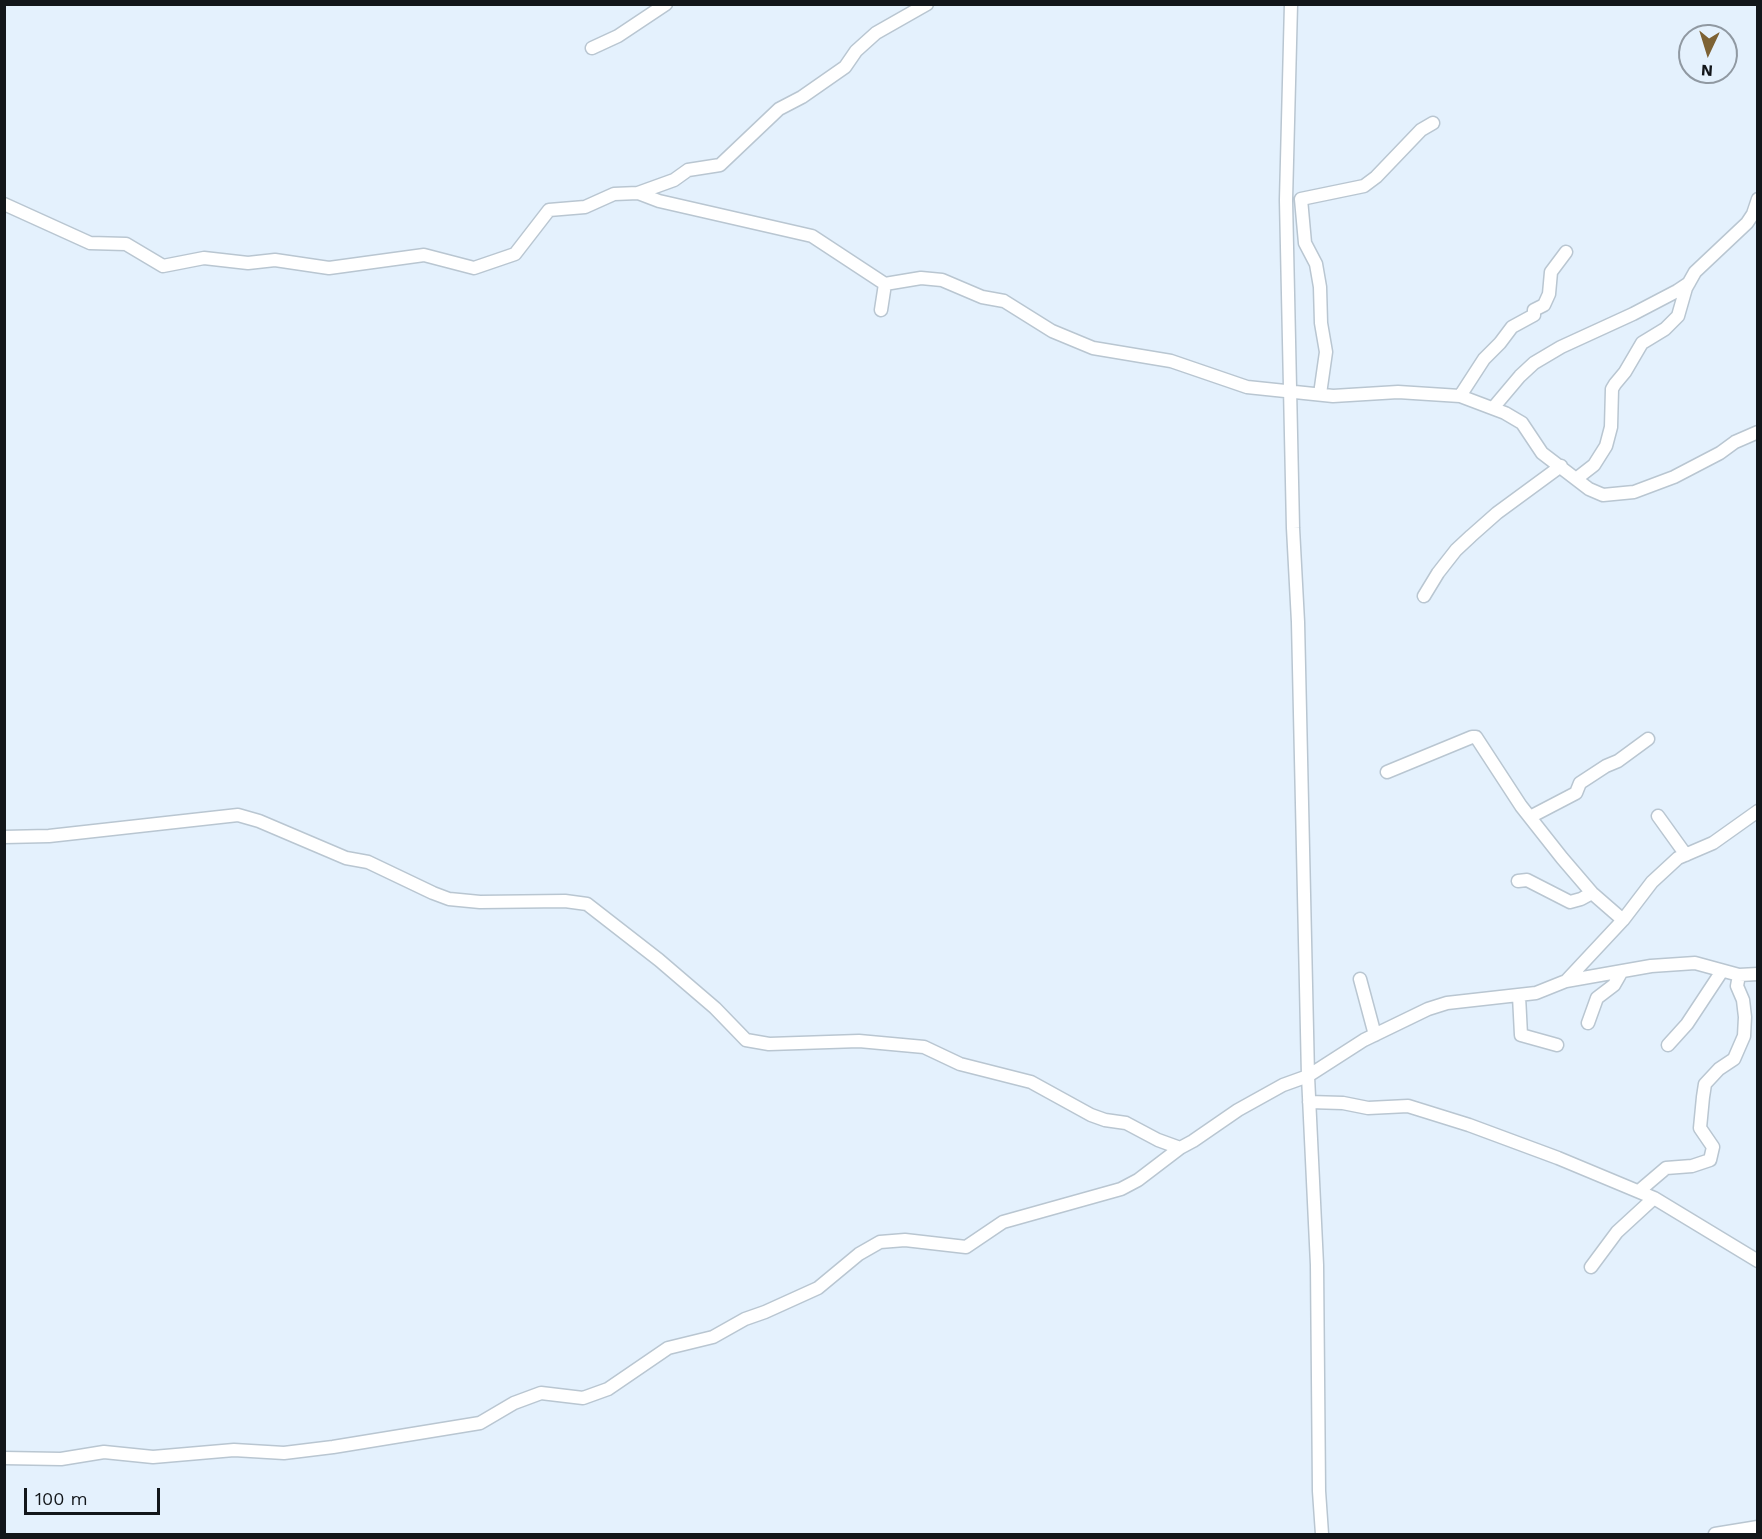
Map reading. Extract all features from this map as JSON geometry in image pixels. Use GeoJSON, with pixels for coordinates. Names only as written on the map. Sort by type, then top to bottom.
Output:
{"type":"FeatureCollection","features":[{"type":"Feature","properties":{"kind":"street"},"geometry":{"type":"LineString","coordinates":[[592,48],[618,36],[666,4]]}},
{"type":"Feature","properties":{"kind":"street"},"geometry":{"type":"LineString","coordinates":[[4,204],[90,243],[126,244],[163,266],[204,258],[248,263],[275,260],[329,268],[424,255],[474,268],[515,254],[549,210],[585,207],[614,194],[638,193],[674,180],[688,170],[720,165],[779,109],[802,97],[845,67],[856,51],[876,33],[927,4]]}},
{"type":"Feature","properties":{"kind":"street"},"geometry":{"type":"LineString","coordinates":[[1291,4],[1286,200],[1293,528],[1299,633],[1308,1076],[1317,1265],[1319,1491],[1322,1534]]}},
{"type":"Feature","properties":{"kind":"street"},"geometry":{"type":"LineString","coordinates":[[1320,394],[1326,351],[1321,323],[1320,287],[1316,264],[1305,243],[1301,199],[1364,186],[1376,177],[1421,130],[1433,123]]}},
{"type":"Feature","properties":{"kind":"street"},"geometry":{"type":"LineString","coordinates":[[638,193],[658,201],[812,236],[885,284],[921,278],[942,280],[982,297],[1004,301],[1052,331],[1093,348],[1171,361],[1247,387],[1333,396],[1398,392],[1460,396],[1493,408],[1522,423],[1542,453],[1589,489],[1603,495],[1634,492],[1674,477],[1720,453],[1735,442],[1758,432]]}},
{"type":"Feature","properties":{"kind":"street"},"geometry":{"type":"LineString","coordinates":[[1576,479],[1594,465],[1606,446],[1611,428],[1612,389],[1615,384],[1642,343],[1665,329],[1678,316],[1689,282],[1695,272],[1747,223],[1758,199]]}},
{"type":"Feature","properties":{"kind":"street"},"geometry":{"type":"LineString","coordinates":[[1460,396],[1484,359],[1512,327],[1534,315],[1534,310],[1544,304],[1549,294],[1551,272],[1566,252]]}},
{"type":"Feature","properties":{"kind":"street"},"geometry":{"type":"LineString","coordinates":[[1493,408],[1534,363],[1561,347],[1633,314],[1677,291],[1689,282]]}},
{"type":"Feature","properties":{"kind":"street"},"geometry":{"type":"LineString","coordinates":[[881,310],[885,284]]}},
{"type":"Feature","properties":{"kind":"street"},"geometry":{"type":"LineString","coordinates":[[1424,596],[1450,558],[1471,536],[1497,513],[1561,466]]}},
{"type":"Feature","properties":{"kind":"street"},"geometry":{"type":"LineString","coordinates":[[1387,772],[1476,737],[1530,817],[1592,893],[1623,920]]}},
{"type":"Feature","properties":{"kind":"street"},"geometry":{"type":"LineString","coordinates":[[1530,817],[1576,793],[1580,783],[1648,740]]}},
{"type":"Feature","properties":{"kind":"street"},"geometry":{"type":"LineString","coordinates":[[1566,981],[1623,920],[1652,882],[1678,858],[1713,843],[1758,811]]}},
{"type":"Feature","properties":{"kind":"street"},"geometry":{"type":"LineString","coordinates":[[4,837],[49,836],[238,815],[260,820],[346,858],[368,862],[433,893],[449,898],[466,901],[565,901],[587,904],[659,960],[715,1008],[746,1040],[769,1044],[859,1041],[924,1047],[960,1064],[1031,1082],[1091,1115],[1126,1123],[1158,1140],[1180,1148]]}},
{"type":"Feature","properties":{"kind":"street"},"geometry":{"type":"LineString","coordinates":[[1658,816],[1686,855]]}},
{"type":"Feature","properties":{"kind":"street"},"geometry":{"type":"LineString","coordinates":[[1518,881],[1527,880],[1570,902],[1592,893]]}},
{"type":"Feature","properties":{"kind":"street"},"geometry":{"type":"LineString","coordinates":[[4,1458],[61,1459],[104,1452],[153,1456],[234,1450],[284,1453],[333,1448],[480,1423],[514,1403],[541,1394],[583,1398],[608,1389],[668,1348],[713,1337],[745,1319],[818,1288],[859,1254],[880,1242],[905,1240],[966,1246],[1003,1222],[1121,1190],[1238,1110],[1283,1085],[1308,1076],[1375,1035],[1440,1005],[1536,993],[1566,981],[1651,966],[1695,963],[1738,975],[1758,974]]}},
{"type":"Feature","properties":{"kind":"street"},"geometry":{"type":"LineString","coordinates":[[1588,1023],[1597,998],[1614,985],[1622,971]]}},
{"type":"Feature","properties":{"kind":"street"},"geometry":{"type":"LineString","coordinates":[[1668,1045],[1687,1024],[1722,971]]}},
{"type":"Feature","properties":{"kind":"street"},"geometry":{"type":"LineString","coordinates":[[1639,1191],[1666,1168],[1692,1166],[1710,1160],[1713,1147],[1700,1128],[1702,1097],[1705,1084],[1719,1069],[1734,1059],[1744,1036],[1745,1017],[1743,1000],[1737,986],[1738,975]]}},
{"type":"Feature","properties":{"kind":"street"},"geometry":{"type":"LineString","coordinates":[[1360,979],[1375,1035]]}},
{"type":"Feature","properties":{"kind":"street"},"geometry":{"type":"LineString","coordinates":[[1519,996],[1521,1035],[1557,1045]]}},
{"type":"Feature","properties":{"kind":"street"},"geometry":{"type":"LineString","coordinates":[[1309,1102],[1344,1103],[1368,1108],[1408,1106],[1558,1158],[1654,1198],[1758,1261]]}},
{"type":"Feature","properties":{"kind":"street"},"geometry":{"type":"LineString","coordinates":[[1591,1267],[1617,1232],[1654,1198]]}},
{"type":"Feature","properties":{"kind":"street"},"geometry":{"type":"LineString","coordinates":[[1715,1534],[1758,1527]]}}]}
